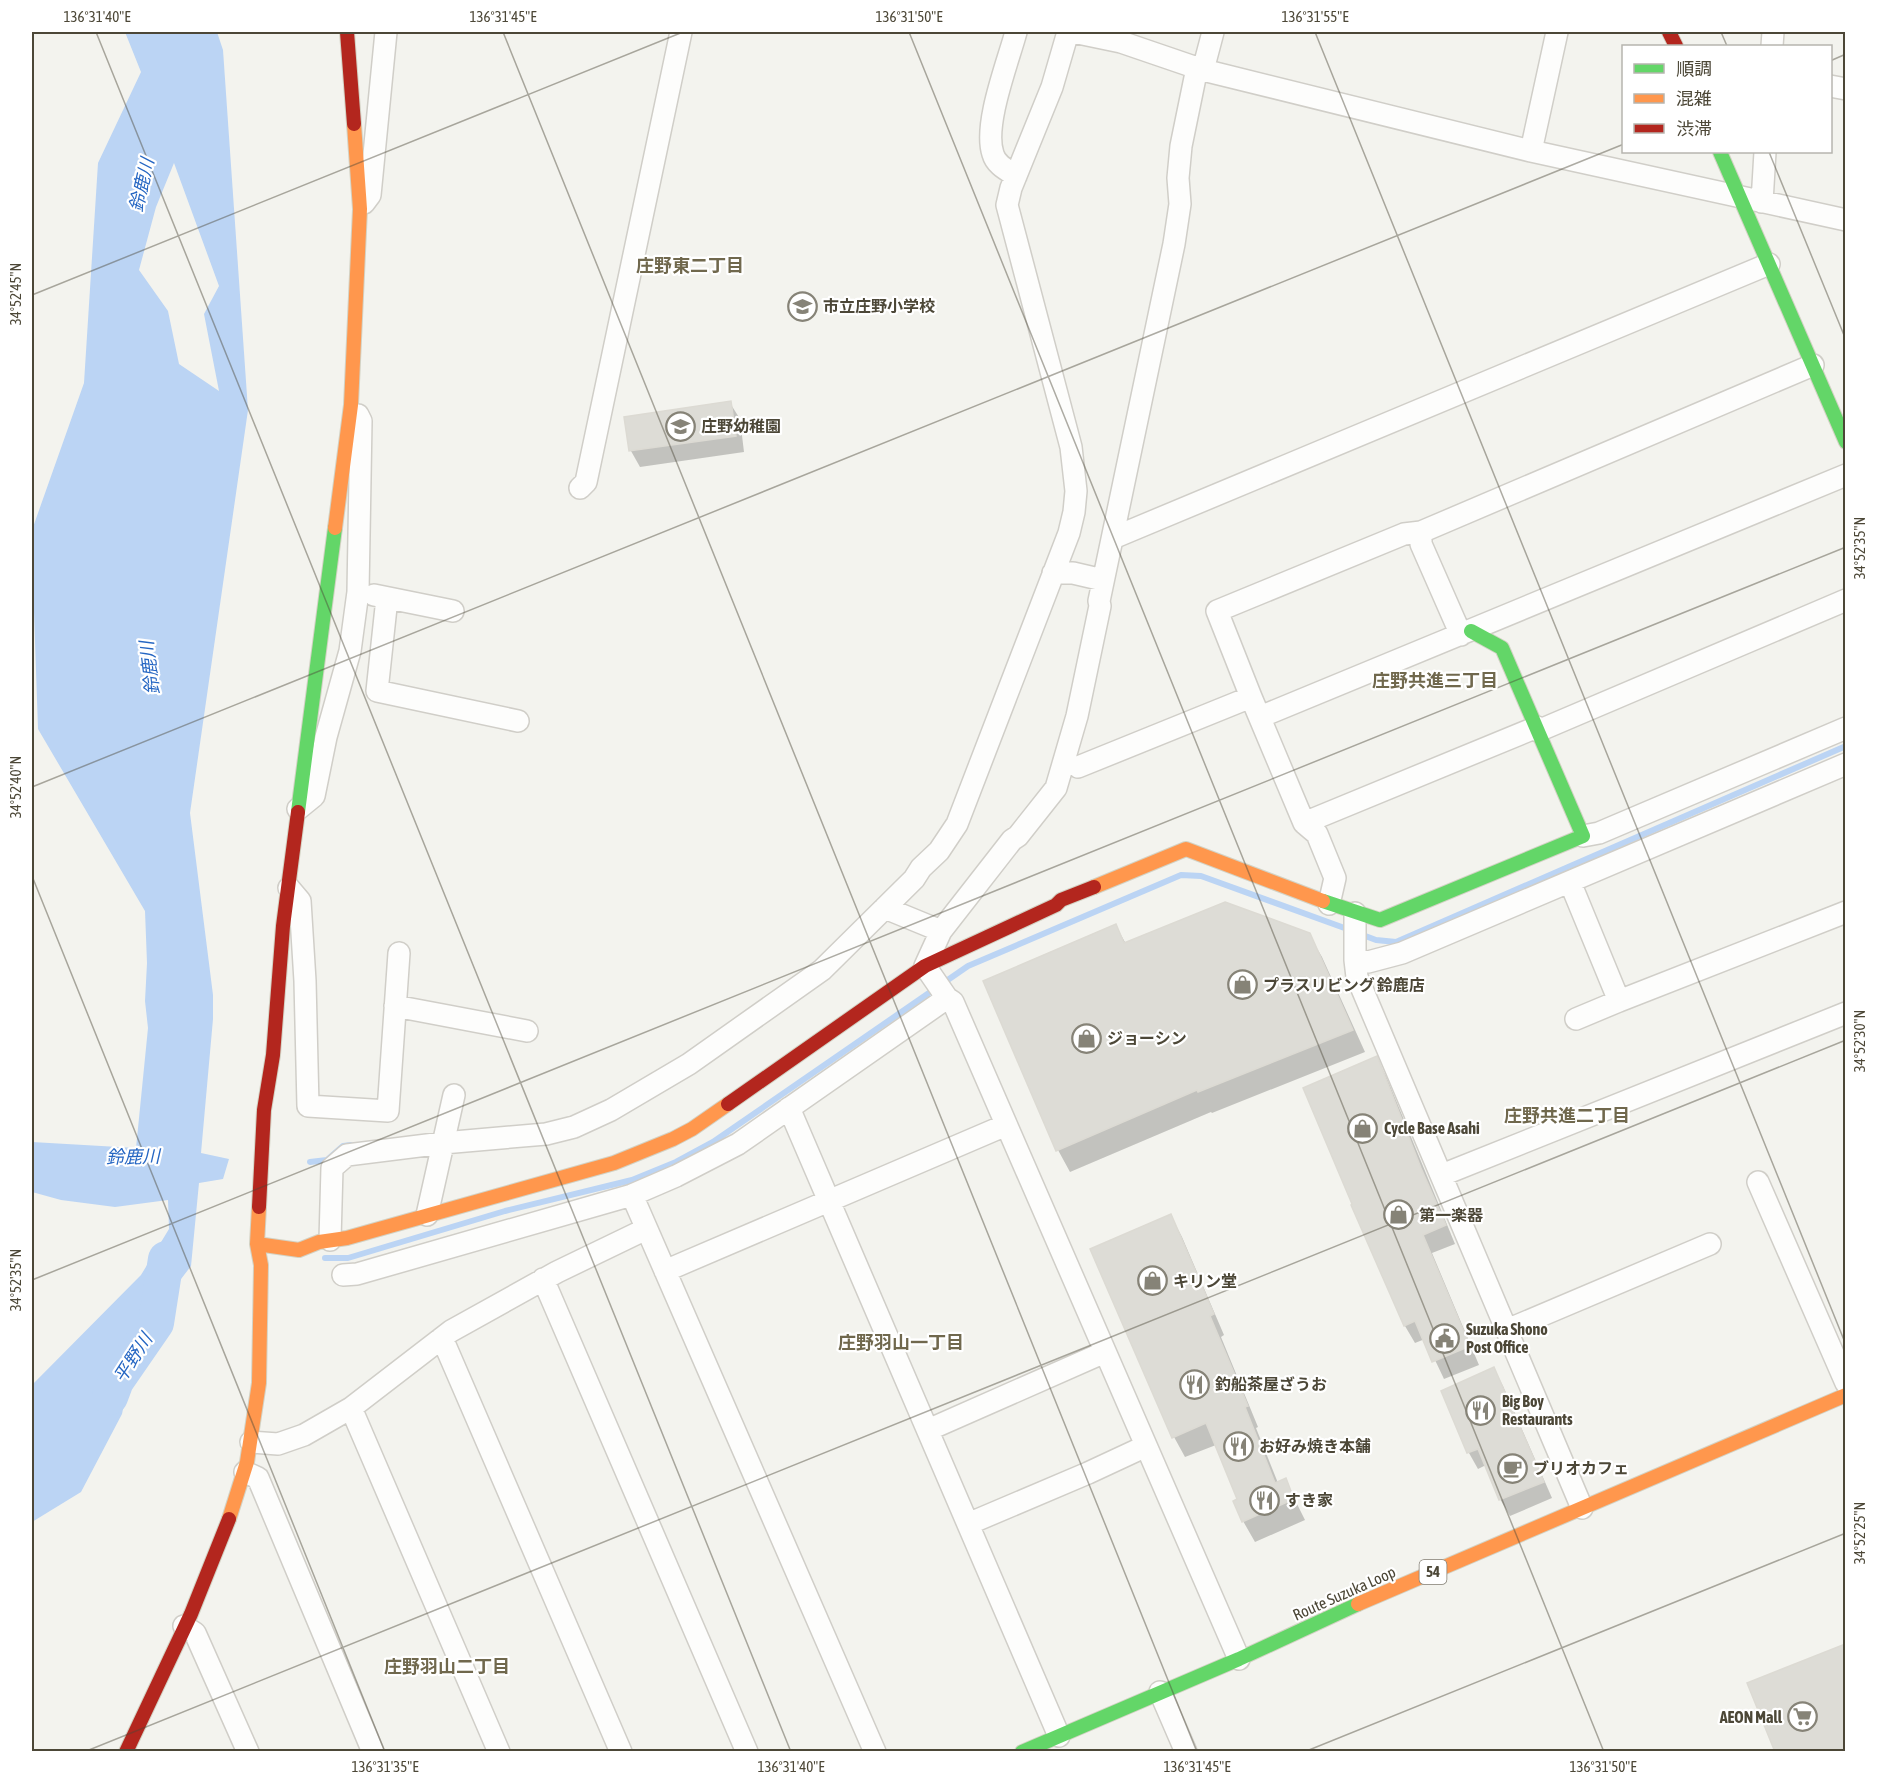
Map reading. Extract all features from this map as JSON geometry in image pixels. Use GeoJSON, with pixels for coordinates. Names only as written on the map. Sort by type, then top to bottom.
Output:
{"type":"FeatureCollection","features":[{"type":"Feature","properties":{"kind":"street"},"geometry":{"type":"LineString","coordinates":[[126,1752],[220,1546],[245,1472],[251,1442],[255,1397],[260,1383],[261,1265],[257,1244],[264,1110],[273,1055],[283,926],[292,849],[351,405],[360,208],[347,32]]}},
{"type":"Feature","properties":{"kind":"street"},"geometry":{"type":"LineString","coordinates":[[360,208],[370,195],[386,32]]}},
{"type":"Feature","properties":{"kind":"street"},"geometry":{"type":"LineString","coordinates":[[580,489],[586,482],[681,32]]}},
{"type":"Feature","properties":{"kind":"street"},"geometry":{"type":"LineString","coordinates":[[1008,171],[993,156],[989,136],[992,117],[1016,32]]}},
{"type":"Feature","properties":{"kind":"street"},"geometry":{"type":"LineString","coordinates":[[330,1240],[332,1168],[346,1155],[443,1142],[546,1134],[574,1127],[610,1110],[689,1064],[822,970],[939,851],[957,824],[1069,533],[1074,512],[1076,491],[1071,447],[1007,205],[1008,171],[1052,87],[1073,32],[1121,42],[1200,69],[1532,152],[1845,220]]}},
{"type":"Feature","properties":{"kind":"street"},"geometry":{"type":"LineString","coordinates":[[927,969],[941,931],[1056,788],[1077,716],[1136,415],[1174,244],[1180,204],[1178,178],[1181,146],[1200,69],[1213,32]]}},
{"type":"Feature","properties":{"kind":"street"},"geometry":{"type":"LineString","coordinates":[[1532,152],[1557,32]]}},
{"type":"Feature","properties":{"kind":"street"},"geometry":{"type":"LineString","coordinates":[[1720,153],[1845,442]]}},
{"type":"Feature","properties":{"kind":"street"},"geometry":{"type":"LineString","coordinates":[[1762,202],[1765,153]]}},
{"type":"Feature","properties":{"kind":"street"},"geometry":{"type":"LineString","coordinates":[[1113,538],[1769,264]]}},
{"type":"Feature","properties":{"kind":"street"},"geometry":{"type":"LineString","coordinates":[[1329,903],[1335,878],[1317,834],[1304,823],[1216,611],[1404,534],[1421,532],[1813,365]]}},
{"type":"Feature","properties":{"kind":"street"},"geometry":{"type":"LineString","coordinates":[[298,809],[314,796],[326,737],[350,651],[358,592],[361,421],[351,405]]}},
{"type":"Feature","properties":{"kind":"street"},"geometry":{"type":"LineString","coordinates":[[1260,717],[1845,475]]}},
{"type":"Feature","properties":{"kind":"street"},"geometry":{"type":"LineString","coordinates":[[1421,532],[1421,544],[1466,633],[1502,648],[1583,836]]}},
{"type":"Feature","properties":{"kind":"street"},"geometry":{"type":"LineString","coordinates":[[1053,573],[1073,573],[1103,580]]}},
{"type":"Feature","properties":{"kind":"street"},"geometry":{"type":"LineString","coordinates":[[358,592],[453,611]]}},
{"type":"Feature","properties":{"kind":"street"},"geometry":{"type":"LineString","coordinates":[[387,598],[376,691],[518,721]]}},
{"type":"Feature","properties":{"kind":"street"},"geometry":{"type":"LineString","coordinates":[[1304,823],[1537,729],[1845,600]]}},
{"type":"Feature","properties":{"kind":"street"},"geometry":{"type":"LineString","coordinates":[[1078,767],[1251,697]]}},
{"type":"Feature","properties":{"kind":"street"},"geometry":{"type":"LineString","coordinates":[[257,1244],[299,1250],[319,1242],[347,1238],[614,1163],[673,1139],[711,1116],[927,969],[984,936],[1056,905],[1061,900],[1186,849],[1355,913],[1380,920],[1583,836],[1630,823],[1845,728]]}},
{"type":"Feature","properties":{"kind":"street"},"geometry":{"type":"LineString","coordinates":[[1355,960],[1368,962],[1402,953],[1570,882],[1641,847],[1845,764]]}},
{"type":"Feature","properties":{"kind":"street"},"geometry":{"type":"LineString","coordinates":[[1630,823],[1641,847]]}},
{"type":"Feature","properties":{"kind":"street"},"geometry":{"type":"LineString","coordinates":[[1570,882],[1619,1001]]}},
{"type":"Feature","properties":{"kind":"street"},"geometry":{"type":"LineString","coordinates":[[289,888],[300,901],[307,1028],[308,1106],[388,1111],[399,953]]}},
{"type":"Feature","properties":{"kind":"street"},"geometry":{"type":"LineString","coordinates":[[885,908],[941,931]]}},
{"type":"Feature","properties":{"kind":"street"},"geometry":{"type":"LineString","coordinates":[[1576,1020],[1845,912]]}},
{"type":"Feature","properties":{"kind":"street"},"geometry":{"type":"LineString","coordinates":[[1355,913],[1357,977],[1582,1508]]}},
{"type":"Feature","properties":{"kind":"street"},"geometry":{"type":"LineString","coordinates":[[927,969],[947,999],[953,1002],[1239,1659]]}},
{"type":"Feature","properties":{"kind":"street"},"geometry":{"type":"LineString","coordinates":[[343,1275],[357,1274],[632,1195],[718,1155],[947,999]]}},
{"type":"Feature","properties":{"kind":"street"},"geometry":{"type":"LineString","coordinates":[[395,1006],[527,1031]]}},
{"type":"Feature","properties":{"kind":"street"},"geometry":{"type":"LineString","coordinates":[[1442,1175],[1845,1013]]}},
{"type":"Feature","properties":{"kind":"street"},"geometry":{"type":"LineString","coordinates":[[427,1215],[454,1095]]}},
{"type":"Feature","properties":{"kind":"street"},"geometry":{"type":"LineString","coordinates":[[789,1108],[1059,1736]]}},
{"type":"Feature","properties":{"kind":"street"},"geometry":{"type":"LineString","coordinates":[[665,1270],[1006,1125]]}},
{"type":"Feature","properties":{"kind":"street"},"geometry":{"type":"LineString","coordinates":[[1758,1182],[1845,1383]]}},
{"type":"Feature","properties":{"kind":"street"},"geometry":{"type":"LineString","coordinates":[[632,1195],[875,1752]]}},
{"type":"Feature","properties":{"kind":"street"},"geometry":{"type":"LineString","coordinates":[[251,1442],[278,1444],[304,1435],[351,1408],[451,1331],[543,1279],[646,1229]]}},
{"type":"Feature","properties":{"kind":"street"},"geometry":{"type":"LineString","coordinates":[[1507,1330],[1710,1244]]}},
{"type":"Feature","properties":{"kind":"street"},"geometry":{"type":"LineString","coordinates":[[543,1279],[747,1752]]}},
{"type":"Feature","properties":{"kind":"street"},"geometry":{"type":"LineString","coordinates":[[442,1338],[621,1752]]}},
{"type":"Feature","properties":{"kind":"street"},"geometry":{"type":"LineString","coordinates":[[928,1430],[1105,1352]]}},
{"type":"Feature","properties":{"kind":"street","name":"Route Suzuka Loop"},"geometry":{"type":"LineString","coordinates":[[1022,1752],[1239,1659],[1372,1597],[1845,1395]]}},
{"type":"Feature","properties":{"kind":"street"},"geometry":{"type":"LineString","coordinates":[[351,1408],[499,1752]]}},
{"type":"Feature","properties":{"kind":"street"},"geometry":{"type":"LineString","coordinates":[[968,1524],[1146,1446]]}},
{"type":"Feature","properties":{"kind":"street"},"geometry":{"type":"LineString","coordinates":[[245,1472],[258,1478],[373,1752]]}},
{"type":"Feature","properties":{"kind":"street"},"geometry":{"type":"LineString","coordinates":[[184,1626],[195,1633],[248,1752]]}},
{"type":"Feature","properties":{"kind":"street"},"geometry":{"type":"LineString","coordinates":[[1160,1692],[1186,1752]]}},
{"type":"Feature","properties":{"kind":"water","name":"鈴鹿川"},"geometry":{"type":"Polygon","coordinates":[[[125,32],[217,32],[223,50],[248,410],[190,813],[213,995],[213,1019],[201,1153],[229,1159],[223,1179],[199,1183],[191,1266],[138,1335],[122,1414],[81,1492],[32,1522],[32,1385],[141,1275],[169,1229],[168,1200],[115,1207],[61,1200],[32,1192],[32,1142],[136,1148],[148,1028],[145,1001],[147,963],[145,911],[38,729],[32,554],[32,530],[84,383],[98,163],[141,72],[125,32]],[[174,163],[156,207],[139,270],[168,311],[179,364],[219,391],[204,314],[219,286],[174,163]]]}},
{"type":"Feature","properties":{"kind":"building","name":"庄野幼稚園"},"geometry":{"type":"Polygon","coordinates":[[[731,401],[736,436],[629,451],[624,417],[731,401]]]}},
{"type":"Feature","properties":{"kind":"building"},"geometry":{"type":"Polygon","coordinates":[[[1225,902],[1310,933],[1353,1030],[1198,1092],[1197,1090],[1056,1151],[983,981],[1116,924],[1124,943],[1225,902]]]}},
{"type":"Feature","properties":{"kind":"building"},"geometry":{"type":"Polygon","coordinates":[[[1377,1056],[1446,1225],[1423,1235],[1470,1346],[1432,1362],[1415,1321],[1404,1326],[1303,1088],[1377,1056]]]}},
{"type":"Feature","properties":{"kind":"building"},"geometry":{"type":"Polygon","coordinates":[[[1171,1214],[1214,1314],[1210,1316],[1248,1406],[1245,1407],[1275,1483],[1286,1478],[1294,1499],[1242,1522],[1233,1501],[1237,1499],[1206,1423],[1172,1438],[1090,1249],[1171,1214]]]}},
{"type":"Feature","properties":{"kind":"building"},"geometry":{"type":"Polygon","coordinates":[[[1494,1367],[1544,1482],[1499,1500],[1478,1449],[1467,1453],[1441,1391],[1494,1367]]]}},
{"type":"Feature","properties":{"kind":"building","name":"AEON Mall"},"geometry":{"type":"Polygon","coordinates":[[[1845,1644],[1845,1752],[1775,1752],[1747,1683],[1845,1644]]]}},
{"type":"Feature","properties":{"kind":"waterway"},"geometry":{"type":"LineString","coordinates":[[1360,934],[1376,940],[1396,942],[1846,746]]}},
{"type":"Feature","properties":{"kind":"waterway"},"geometry":{"type":"LineString","coordinates":[[325,1258],[348,1258],[505,1211],[632,1180],[676,1162],[713,1142],[968,966],[1181,875],[1201,876],[1350,930]]}},
{"type":"Feature","properties":{"kind":"waterway"},"geometry":{"type":"LineString","coordinates":[[310,1162],[327,1160],[343,1146],[351,1145]]}},
{"type":"Feature","properties":{"kind":"waterway","name":"平野川"},"geometry":{"type":"LineString","coordinates":[[110,1397],[116,1381],[156,1323],[166,1259]]}},
{"type":"Feature","properties":{"kind":"traffic: fast"},"geometry":{"type":"LineString","coordinates":[[1720,153],[1846,442]]}},
{"type":"Feature","properties":{"kind":"traffic: fast"},"geometry":{"type":"LineString","coordinates":[[298,812],[335,528]]}},
{"type":"Feature","properties":{"kind":"traffic: fast"},"geometry":{"type":"LineString","coordinates":[[1323,901],[1380,920],[1583,836],[1502,648],[1471,631]]}},
{"type":"Feature","properties":{"kind":"traffic: fast"},"geometry":{"type":"LineString","coordinates":[[1022,1752],[1239,1659],[1358,1604]]}},
{"type":"Feature","properties":{"kind":"traffic: slow"},"geometry":{"type":"LineString","coordinates":[[335,528],[351,405],[360,209],[354,124]]}},
{"type":"Feature","properties":{"kind":"traffic: slow"},"geometry":{"type":"LineString","coordinates":[[1094,887],[1186,849],[1323,901]]}},
{"type":"Feature","properties":{"kind":"traffic: slow"},"geometry":{"type":"LineString","coordinates":[[257,1244],[299,1250],[319,1242],[347,1238],[614,1163],[673,1139],[728,1104]]}},
{"type":"Feature","properties":{"kind":"traffic: slow"},"geometry":{"type":"LineString","coordinates":[[229,1519],[247,1462],[259,1383],[261,1265],[257,1244],[259,1207]]}},
{"type":"Feature","properties":{"kind":"traffic: slow"},"geometry":{"type":"LineString","coordinates":[[1358,1604],[1846,1395]]}},
{"type":"Feature","properties":{"kind":"traffic: jam"},"geometry":{"type":"LineString","coordinates":[[347,32],[354,124]]}},
{"type":"Feature","properties":{"kind":"traffic: jam"},"geometry":{"type":"LineString","coordinates":[[1669,32],[1676,45]]}},
{"type":"Feature","properties":{"kind":"traffic: jam"},"geometry":{"type":"LineString","coordinates":[[259,1207],[264,1110],[273,1055],[283,926],[298,812]]}},
{"type":"Feature","properties":{"kind":"traffic: jam"},"geometry":{"type":"LineString","coordinates":[[728,1104],[925,966],[1056,905],[1061,900],[1094,887]]}},
{"type":"Feature","properties":{"kind":"traffic: jam"},"geometry":{"type":"LineString","coordinates":[[126,1752],[191,1614],[229,1519]]}},
{"type":"Feature","properties":{"kind":"place","name":"市立庄野小学校"},"geometry":{"type":"Point","coordinates":[802,306]}},
{"type":"Feature","properties":{"kind":"place","name":"庄野幼稚園"},"geometry":{"type":"Point","coordinates":[680,426]}},
{"type":"Feature","properties":{"kind":"place","name":"プラスリビング 鈴鹿店"},"geometry":{"type":"Point","coordinates":[1242,985]}},
{"type":"Feature","properties":{"kind":"place","name":"ジョーシン"},"geometry":{"type":"Point","coordinates":[1086,1038]}},
{"type":"Feature","properties":{"kind":"place","name":"Cycle Base Asahi"},"geometry":{"type":"Point","coordinates":[1363,1128]}},
{"type":"Feature","properties":{"kind":"place","name":"第一楽器"},"geometry":{"type":"Point","coordinates":[1398,1215]}},
{"type":"Feature","properties":{"kind":"place","name":"キリン堂"},"geometry":{"type":"Point","coordinates":[1152,1281]}},
{"type":"Feature","properties":{"kind":"place","name":"Suzuka Shono Post Office"},"geometry":{"type":"Point","coordinates":[1445,1338]}},
{"type":"Feature","properties":{"kind":"place","name":"釣船茶屋ざうお"},"geometry":{"type":"Point","coordinates":[1194,1384]}},
{"type":"Feature","properties":{"kind":"place","name":"Big Boy Restaurants"},"geometry":{"type":"Point","coordinates":[1481,1410]}},
{"type":"Feature","properties":{"kind":"place","name":"お好み焼き本舗"},"geometry":{"type":"Point","coordinates":[1238,1446]}},
{"type":"Feature","properties":{"kind":"place","name":"ブリオカフェ"},"geometry":{"type":"Point","coordinates":[1512,1468]}},
{"type":"Feature","properties":{"kind":"place","name":"すき家"},"geometry":{"type":"Point","coordinates":[1264,1500]}},
{"type":"Feature","properties":{"kind":"place","name":"AEON Mall"},"geometry":{"type":"Point","coordinates":[1803,1717]}},
{"type":"Feature","properties":{"kind":"district","name":"庄野東二丁目"},"geometry":{"type":"Point","coordinates":[690,266]}},
{"type":"Feature","properties":{"kind":"district","name":"庄野共進三丁目"},"geometry":{"type":"Point","coordinates":[1435,681]}},
{"type":"Feature","properties":{"kind":"district","name":"庄野共進二丁目"},"geometry":{"type":"Point","coordinates":[1567,1116]}},
{"type":"Feature","properties":{"kind":"district","name":"庄野羽山一丁目"},"geometry":{"type":"Point","coordinates":[901,1343]}},
{"type":"Feature","properties":{"kind":"district","name":"庄野羽山二丁目"},"geometry":{"type":"Point","coordinates":[447,1667]}}]}
